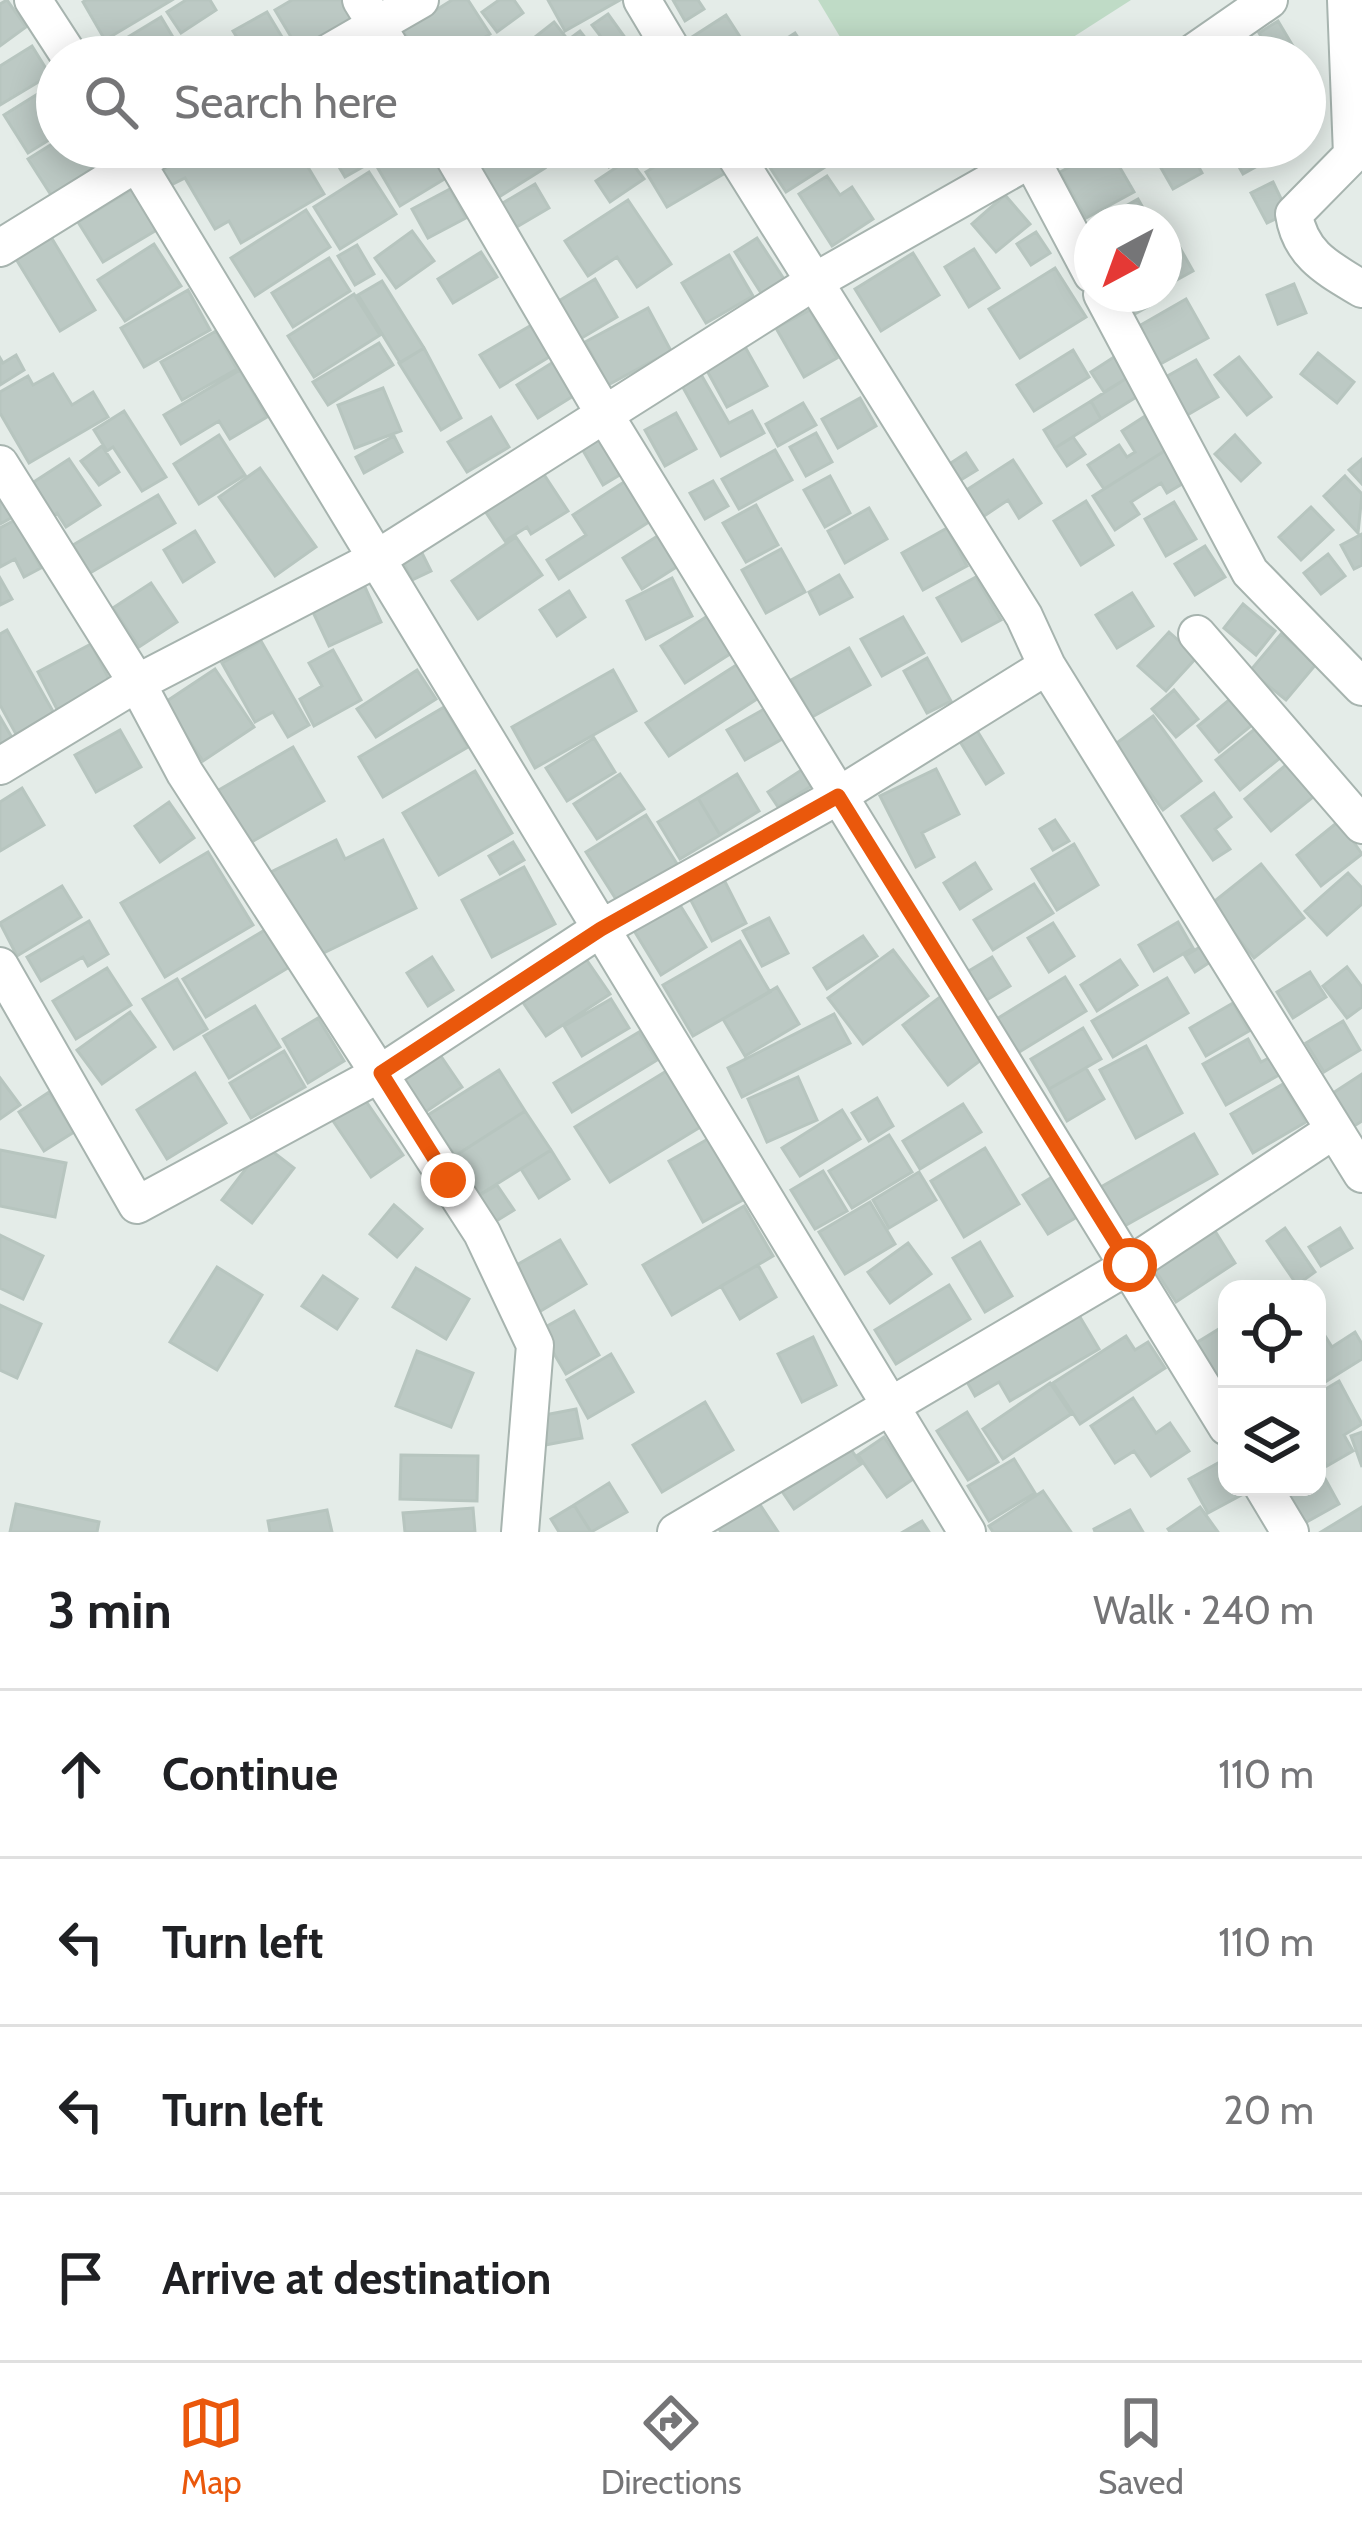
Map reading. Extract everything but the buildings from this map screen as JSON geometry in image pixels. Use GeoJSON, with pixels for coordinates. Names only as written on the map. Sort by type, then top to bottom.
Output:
{"type":"FeatureCollection","features":[{"type":"Feature","properties":{"kind":"street"},"geometry":{"type":"LineString","coordinates":[[33,0],[56,36]]}},
{"type":"Feature","properties":{"kind":"street"},"geometry":{"type":"LineString","coordinates":[[343,36],[369,12],[420,0]]}},
{"type":"Feature","properties":{"kind":"street"},"geometry":{"type":"LineString","coordinates":[[642,0],[663,36]]}},
{"type":"Feature","properties":{"kind":"street"},"geometry":{"type":"LineString","coordinates":[[1217,36],[1269,0]]}},
{"type":"Feature","properties":{"kind":"street"},"geometry":{"type":"LineString","coordinates":[[1346,0],[1352,154],[1294,214],[1297,237],[1317,262],[1362,289]]}},
{"type":"Feature","properties":{"kind":"street"},"geometry":{"type":"LineString","coordinates":[[0,248],[118,168]]}},
{"type":"Feature","properties":{"kind":"street"},"geometry":{"type":"LineString","coordinates":[[151,168],[378,558],[896,1406],[967,1532]]}},
{"type":"Feature","properties":{"kind":"street"},"geometry":{"type":"LineString","coordinates":[[460,168],[603,412],[1218,1412]]}},
{"type":"Feature","properties":{"kind":"street"},"geometry":{"type":"LineString","coordinates":[[743,168],[1024,616],[1047,666],[1362,1174]]}},
{"type":"Feature","properties":{"kind":"street"},"geometry":{"type":"LineString","coordinates":[[0,766],[137,683],[378,558],[812,283],[1017,168]]}},
{"type":"Feature","properties":{"kind":"street"},"geometry":{"type":"LineString","coordinates":[[1048,168],[1074,231]]}},
{"type":"Feature","properties":{"kind":"street"},"geometry":{"type":"LineString","coordinates":[[1112,312],[1250,572],[1362,687]]}},
{"type":"Feature","properties":{"kind":"street"},"geometry":{"type":"LineString","coordinates":[[0,464],[137,683],[185,773],[482,1233],[535,1345],[520,1532]]}},
{"type":"Feature","properties":{"kind":"street"},"geometry":{"type":"LineString","coordinates":[[1197,634],[1362,825]]}},
{"type":"Feature","properties":{"kind":"street"},"geometry":{"type":"LineString","coordinates":[[0,966],[137,1205],[381,1073],[601,929],[838,796],[1047,666]]}},
{"type":"Feature","properties":{"kind":"street"},"geometry":{"type":"LineString","coordinates":[[676,1532],[1130,1265],[1334,1130]]}},
{"type":"Feature","properties":{"kind":"street"},"geometry":{"type":"LineString","coordinates":[[1268,1496],[1290,1532]]}},
{"type":"Feature","properties":{"kind":"green space"},"geometry":{"type":"Polygon","coordinates":[[[818,0],[1131,0],[1075,36],[839,36],[818,0]]]}},
{"type":"Feature","properties":{"kind":"route"},"geometry":{"type":"LineString","coordinates":[[448,1180],[381,1073],[601,929],[838,796],[1130,1265]]}}]}
